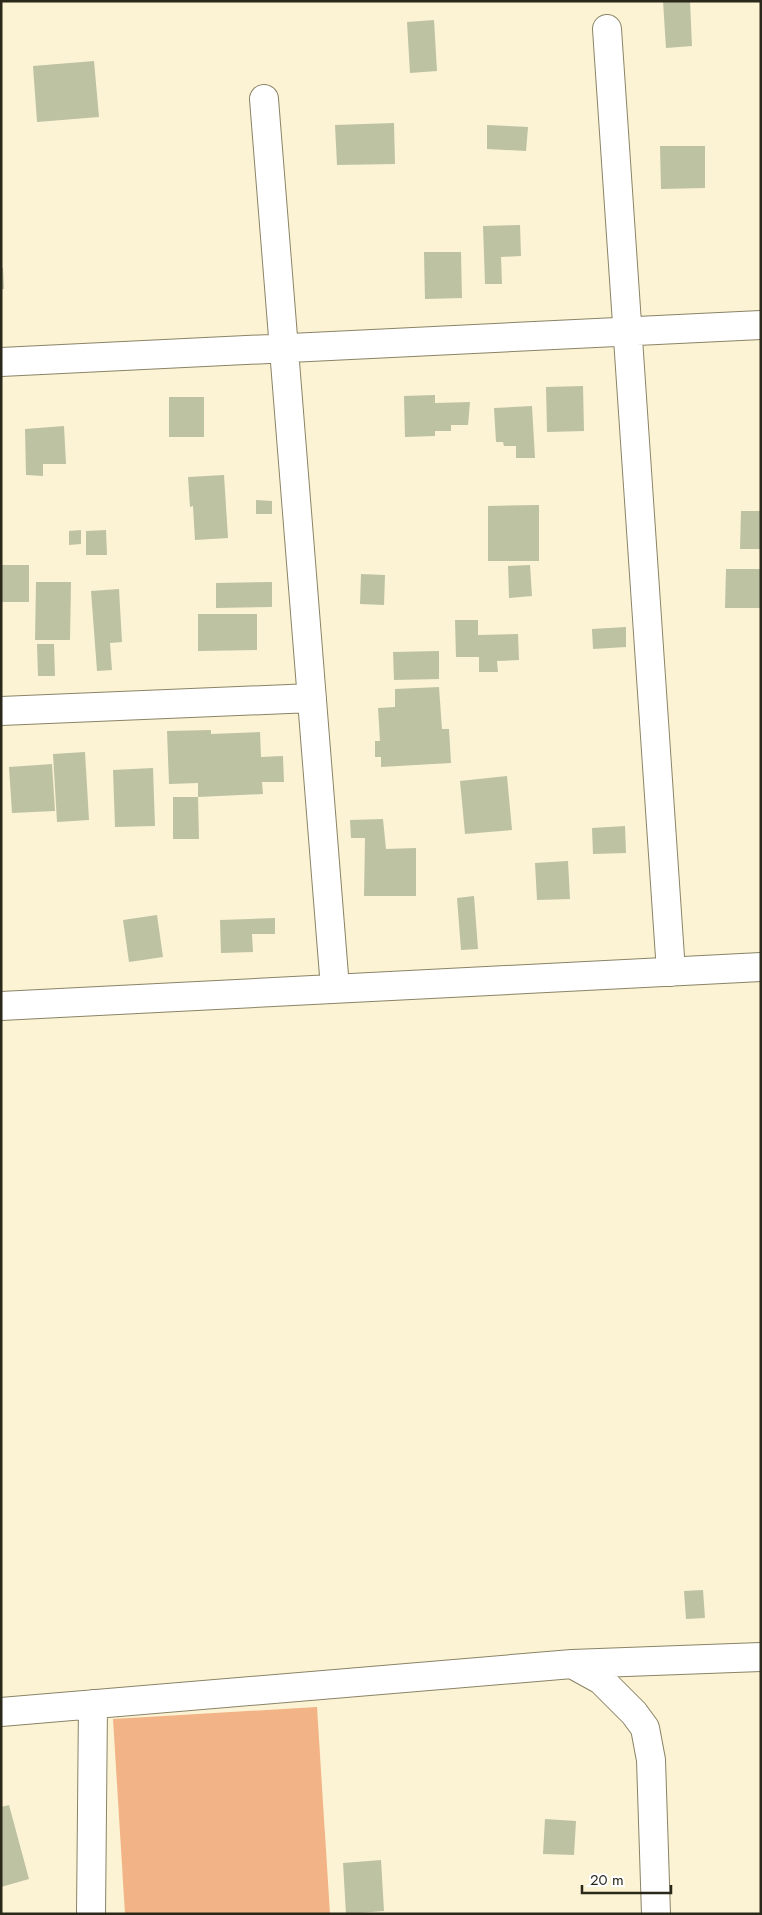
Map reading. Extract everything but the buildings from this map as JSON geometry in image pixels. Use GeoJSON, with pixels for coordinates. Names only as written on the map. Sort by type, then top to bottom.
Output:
{"type":"FeatureCollection","features":[{"type":"Feature","properties":{"kind":"street"},"geometry":{"type":"LineString","coordinates":[[607,29],[671,972]]}},
{"type":"Feature","properties":{"kind":"street"},"geometry":{"type":"LineString","coordinates":[[264,99],[335,988]]}},
{"type":"Feature","properties":{"kind":"street"},"geometry":{"type":"LineString","coordinates":[[1,362],[761,325]]}},
{"type":"Feature","properties":{"kind":"street"},"geometry":{"type":"LineString","coordinates":[[1,711],[312,698]]}},
{"type":"Feature","properties":{"kind":"street"},"geometry":{"type":"LineString","coordinates":[[1,1006],[761,967]]}},
{"type":"Feature","properties":{"kind":"street"},"geometry":{"type":"LineString","coordinates":[[1,1712],[572,1664],[761,1657]]}},
{"type":"Feature","properties":{"kind":"street"},"geometry":{"type":"LineString","coordinates":[[572,1664],[601,1680],[634,1713],[645,1728],[652,1767],[656,1914]]}},
{"type":"Feature","properties":{"kind":"street"},"geometry":{"type":"LineString","coordinates":[[92,1914],[93,1704]]}},
{"type":"Feature","properties":{"kind":"shaded area"},"geometry":{"type":"Polygon","coordinates":[[[317,1707],[330,1914],[125,1914],[113,1719],[317,1707]]]}}]}
